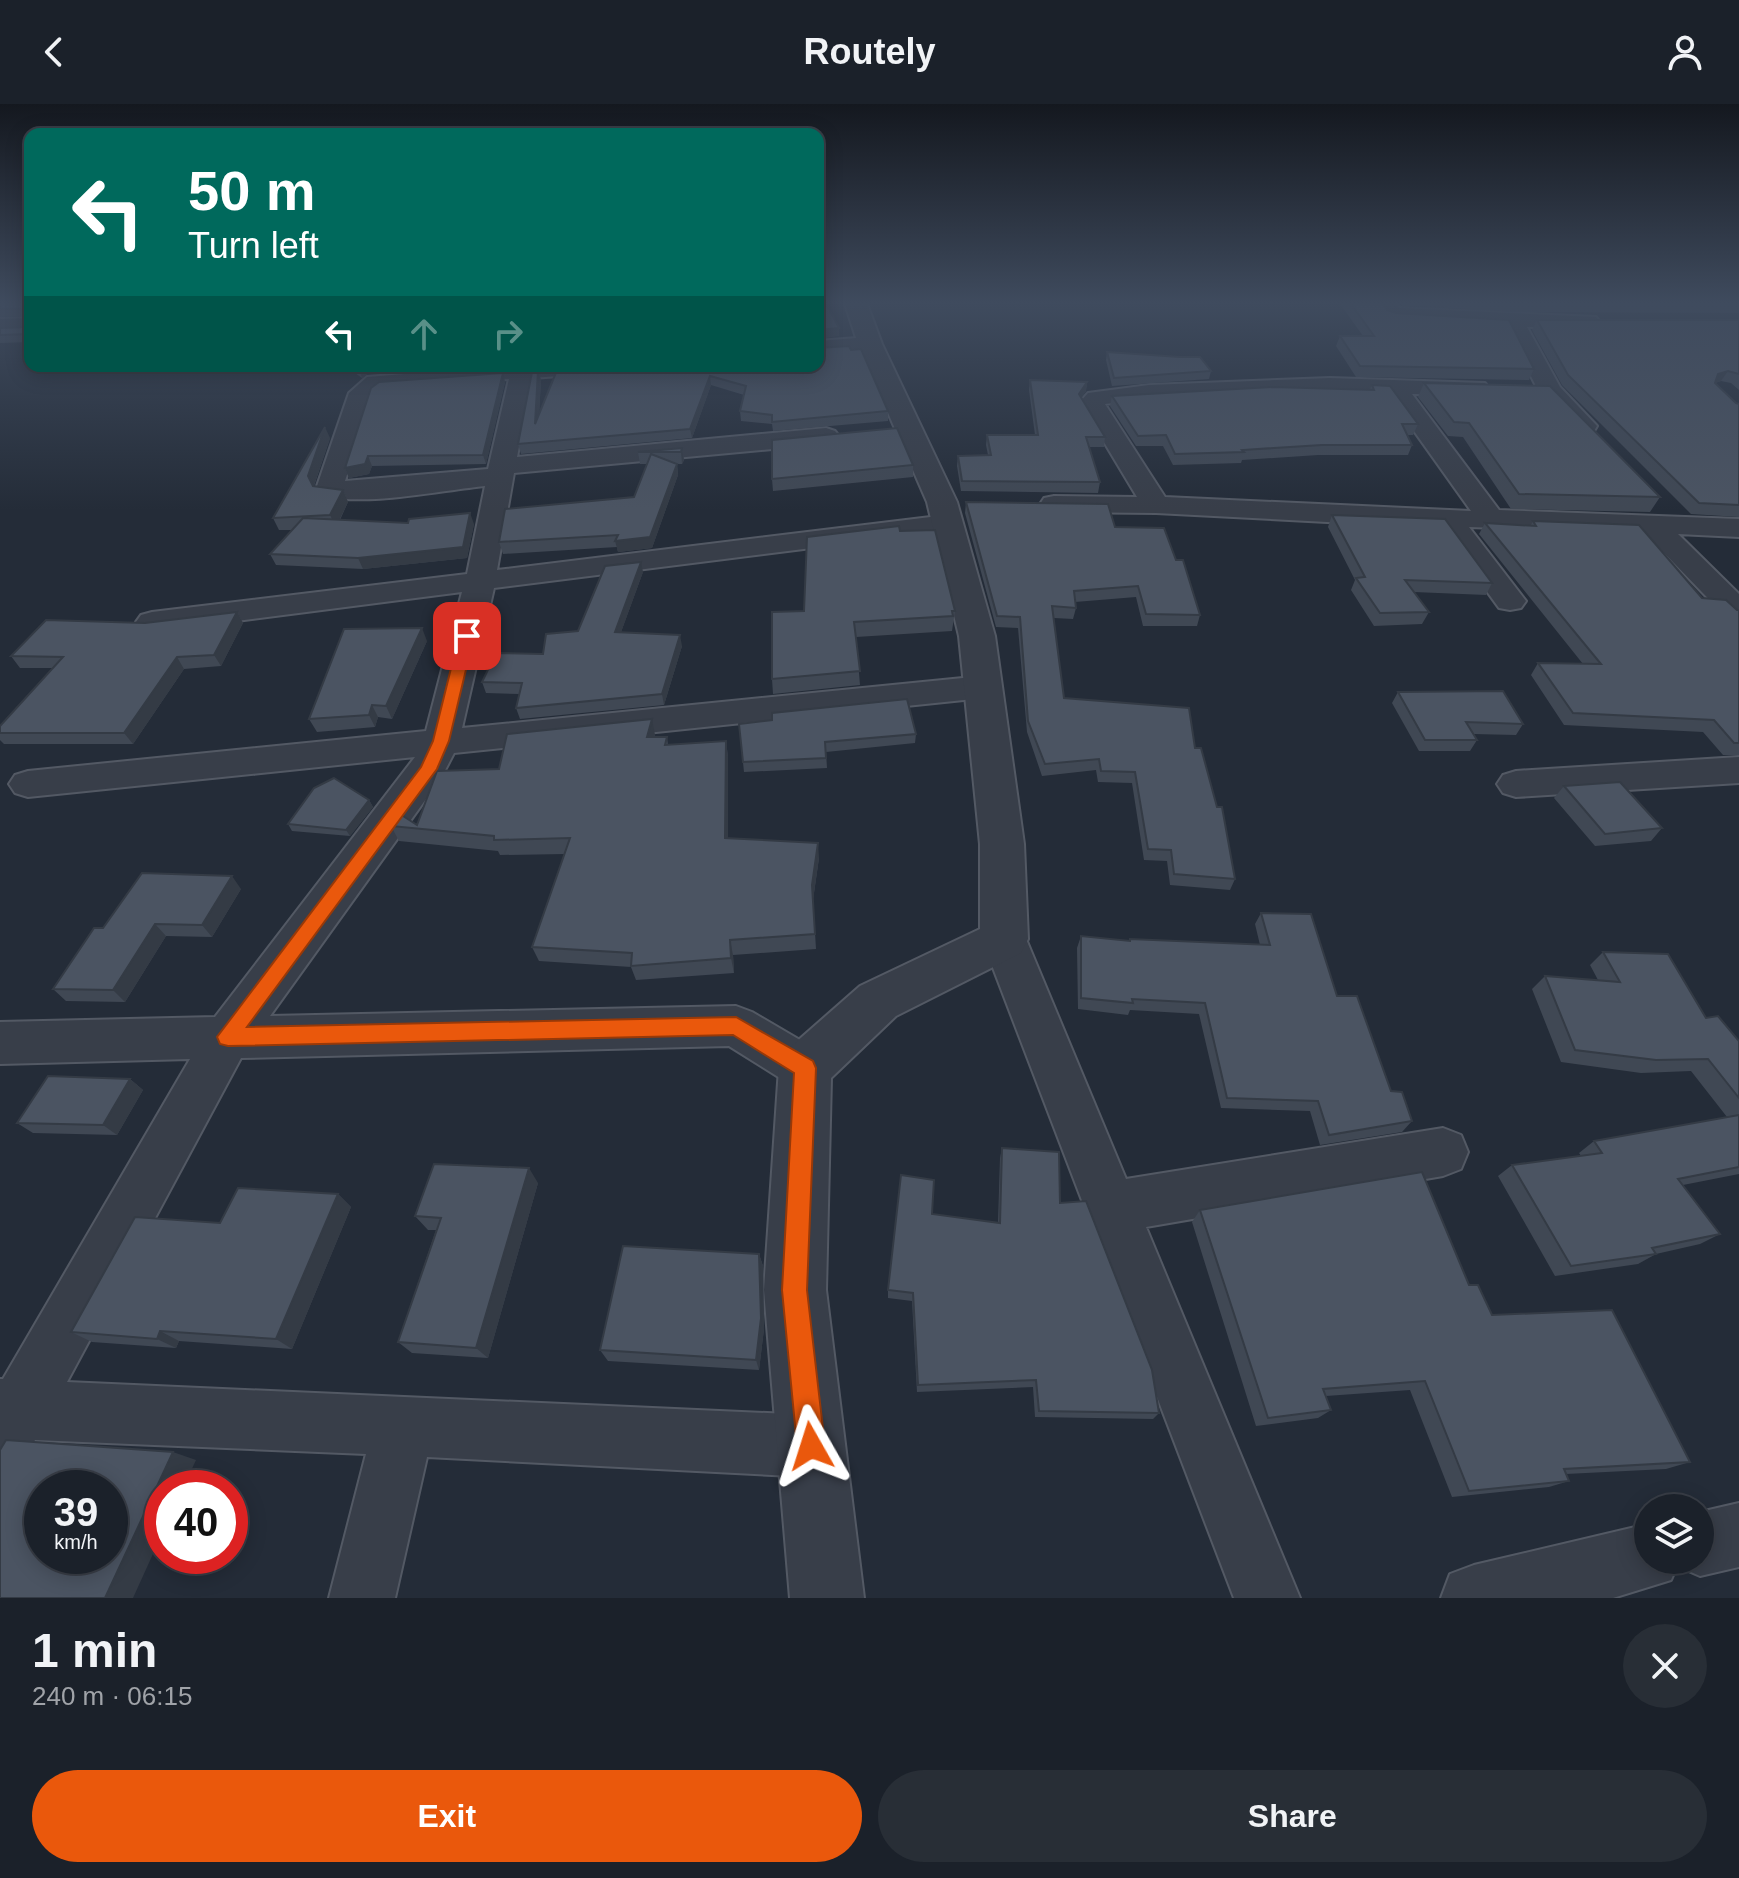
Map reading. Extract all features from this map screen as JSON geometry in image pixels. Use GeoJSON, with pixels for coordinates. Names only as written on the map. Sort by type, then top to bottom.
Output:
{"type":"FeatureCollection","features":[{"type":"Feature","properties":{"kind":"street"},"geometry":{"type":"LineString","coordinates":[[875,371],[892,430],[954,509],[977,636],[1002,844],[1004,939],[1267,1598]]}},
{"type":"Feature","properties":{"kind":"street"},"geometry":{"type":"LineString","coordinates":[[1540,371],[1550,390],[1606,447]]}},
{"type":"Feature","properties":{"kind":"street"},"geometry":{"type":"LineString","coordinates":[[489,372],[375,382],[361,393],[329,489],[363,490],[501,471],[845,434]]}},
{"type":"Feature","properties":{"kind":"street"},"geometry":{"type":"LineString","coordinates":[[522,372],[480,583],[441,741],[428,769],[228,1037],[6,1420],[404,1425],[811,1446]]}},
{"type":"Feature","properties":{"kind":"street"},"geometry":{"type":"LineString","coordinates":[[1156,505],[1092,402],[1096,398],[1149,392],[1330,385],[1550,390]]}},
{"type":"Feature","properties":{"kind":"street"},"geometry":{"type":"LineString","coordinates":[[1394,386],[1491,518]]}},
{"type":"Feature","properties":{"kind":"street"},"geometry":{"type":"LineString","coordinates":[[1034,504],[1156,505],[1449,520],[1656,513],[1683,526],[1739,528]]}},
{"type":"Feature","properties":{"kind":"street"},"geometry":{"type":"LineString","coordinates":[[152,622],[480,583],[954,509]]}},
{"type":"Feature","properties":{"kind":"street"},"geometry":{"type":"LineString","coordinates":[[1656,513],[1739,612]]}},
{"type":"Feature","properties":{"kind":"street"},"geometry":{"type":"LineString","coordinates":[[1449,520],[1510,601]]}},
{"type":"Feature","properties":{"kind":"street"},"geometry":{"type":"LineString","coordinates":[[28,784],[983,687]]}},
{"type":"Feature","properties":{"kind":"street"},"geometry":{"type":"LineString","coordinates":[[1516,784],[1739,770]]}},
{"type":"Feature","properties":{"kind":"street"},"geometry":{"type":"LineString","coordinates":[[827,1598],[795,1290],[805,1068],[878,1001],[1004,939]]}},
{"type":"Feature","properties":{"kind":"street"},"geometry":{"type":"LineString","coordinates":[[0,1043],[736,1026],[805,1068]]}},
{"type":"Feature","properties":{"kind":"street"},"geometry":{"type":"LineString","coordinates":[[1112,1207],[1443,1152]]}},
{"type":"Feature","properties":{"kind":"street"},"geometry":{"type":"LineString","coordinates":[[362,1598],[404,1425]]}},
{"type":"Feature","properties":{"kind":"street"},"geometry":{"type":"LineString","coordinates":[[1714,1541],[1739,1535]]}},
{"type":"Feature","properties":{"kind":"street"},"geometry":{"type":"LineString","coordinates":[[1474,1598],[1634,1560]]}},
{"type":"Feature","properties":{"kind":"building"},"geometry":{"type":"Polygon","coordinates":[[[870,371],[888,411],[772,422],[772,415],[740,411],[746,386],[710,376],[690,429],[518,444],[532,372],[538,372],[535,424],[556,372],[870,371]]]}},
{"type":"Feature","properties":{"kind":"building"},"geometry":{"type":"Polygon","coordinates":[[[1112,371],[1211,371],[1114,378],[1112,371]]]}},
{"type":"Feature","properties":{"kind":"building"},"geometry":{"type":"Polygon","coordinates":[[[1566,371],[1739,371],[1739,374],[1728,371],[1718,374],[1715,383],[1739,404],[1739,505],[1699,503],[1566,371]]]}},
{"type":"Feature","properties":{"kind":"building"},"geometry":{"type":"Polygon","coordinates":[[[503,373],[483,455],[368,456],[365,464],[345,468],[371,388],[379,382],[503,373]]]}},
{"type":"Feature","properties":{"kind":"building"},"geometry":{"type":"Polygon","coordinates":[[[1030,380],[1087,382],[1079,394],[1105,437],[1086,437],[1100,482],[962,481],[958,456],[991,455],[987,435],[1038,435],[1030,380]]]}},
{"type":"Feature","properties":{"kind":"building"},"geometry":{"type":"Polygon","coordinates":[[[1424,383],[1550,386],[1660,497],[1519,494],[1469,423],[1454,422],[1424,383]]]}},
{"type":"Feature","properties":{"kind":"building"},"geometry":{"type":"Polygon","coordinates":[[[1372,385],[1390,386],[1418,424],[1402,424],[1412,445],[1322,445],[1175,454],[1166,435],[1138,436],[1112,396],[1273,387],[1374,390],[1372,385]]]}},
{"type":"Feature","properties":{"kind":"building"},"geometry":{"type":"Polygon","coordinates":[[[325,427],[308,476],[313,486],[343,490],[330,515],[273,518],[325,427]]]}},
{"type":"Feature","properties":{"kind":"building"},"geometry":{"type":"Polygon","coordinates":[[[897,428],[913,465],[772,479],[772,440],[897,428]]]}},
{"type":"Feature","properties":{"kind":"building"},"geometry":{"type":"Polygon","coordinates":[[[682,448],[681,452],[638,452],[682,448]]]}},
{"type":"Feature","properties":{"kind":"building"},"geometry":{"type":"Polygon","coordinates":[[[651,454],[677,464],[650,537],[615,541],[618,535],[499,542],[505,509],[634,497],[651,454]]]}},
{"type":"Feature","properties":{"kind":"building"},"geometry":{"type":"Polygon","coordinates":[[[966,502],[1108,504],[1115,527],[1164,528],[1176,560],[1183,560],[1200,615],[1146,614],[1138,586],[1074,591],[1076,608],[1052,606],[1064,698],[1189,708],[1195,748],[1201,748],[1217,807],[1222,807],[1235,879],[1174,874],[1171,850],[1148,849],[1135,772],[1101,771],[1099,759],[1045,764],[1028,721],[1020,617],[997,616],[966,502]]]}},
{"type":"Feature","properties":{"kind":"building"},"geometry":{"type":"Polygon","coordinates":[[[470,513],[463,547],[358,558],[270,554],[303,518],[408,523],[409,519],[470,513]]]}},
{"type":"Feature","properties":{"kind":"building"},"geometry":{"type":"Polygon","coordinates":[[[1332,515],[1445,519],[1492,583],[1405,580],[1429,612],[1380,613],[1356,578],[1365,577],[1332,515]]]}},
{"type":"Feature","properties":{"kind":"building"},"geometry":{"type":"Polygon","coordinates":[[[1533,521],[1639,525],[1702,598],[1726,600],[1739,610],[1739,743],[1734,743],[1714,720],[1573,713],[1538,663],[1601,664],[1485,523],[1536,526],[1533,521]]]}},
{"type":"Feature","properties":{"kind":"building"},"geometry":{"type":"Polygon","coordinates":[[[899,526],[900,531],[935,530],[955,611],[952,611],[953,616],[854,622],[860,671],[772,679],[772,612],[804,611],[807,537],[899,526]]]}},
{"type":"Feature","properties":{"kind":"building"},"geometry":{"type":"Polygon","coordinates":[[[641,562],[615,632],[680,635],[662,694],[516,708],[522,683],[482,682],[496,653],[543,654],[546,634],[578,631],[605,566],[641,562]]]}},
{"type":"Feature","properties":{"kind":"building"},"geometry":{"type":"Polygon","coordinates":[[[237,612],[214,655],[177,657],[124,733],[0,733],[0,726],[63,657],[11,656],[46,620],[145,623],[237,612]]]}},
{"type":"Feature","properties":{"kind":"building"},"geometry":{"type":"Polygon","coordinates":[[[422,628],[386,706],[372,705],[369,715],[309,719],[344,629],[422,628]]]}},
{"type":"Feature","properties":{"kind":"building"},"geometry":{"type":"Polygon","coordinates":[[[1503,691],[1523,724],[1466,722],[1477,740],[1425,740],[1398,692],[1503,691]]]}},
{"type":"Feature","properties":{"kind":"building"},"geometry":{"type":"Polygon","coordinates":[[[907,699],[916,734],[825,742],[826,758],[743,762],[739,724],[772,720],[772,713],[907,699]]]}},
{"type":"Feature","properties":{"kind":"building"},"geometry":{"type":"Polygon","coordinates":[[[652,719],[647,737],[667,737],[665,745],[726,741],[725,838],[818,843],[812,885],[815,934],[730,940],[731,958],[631,966],[632,953],[532,947],[570,838],[494,840],[494,836],[391,826],[400,814],[417,825],[437,771],[499,769],[507,734],[652,719]]]}},
{"type":"Feature","properties":{"kind":"building"},"geometry":{"type":"Polygon","coordinates":[[[334,778],[369,800],[346,830],[288,824],[314,788],[334,778]]]}},
{"type":"Feature","properties":{"kind":"building"},"geometry":{"type":"Polygon","coordinates":[[[1620,782],[1662,828],[1605,834],[1564,786],[1620,782]]]}},
{"type":"Feature","properties":{"kind":"building"},"geometry":{"type":"Polygon","coordinates":[[[142,873],[232,876],[202,925],[155,924],[113,990],[53,989],[94,928],[103,928],[142,873]]]}},
{"type":"Feature","properties":{"kind":"building"},"geometry":{"type":"Polygon","coordinates":[[[1261,913],[1311,914],[1337,996],[1357,996],[1391,1091],[1402,1092],[1412,1121],[1329,1135],[1318,1101],[1227,1098],[1205,1003],[1132,999],[1133,1003],[1081,998],[1081,936],[1130,941],[1270,945],[1261,913]]]}},
{"type":"Feature","properties":{"kind":"building"},"geometry":{"type":"Polygon","coordinates":[[[1603,952],[1668,954],[1706,1018],[1718,1016],[1739,1041],[1739,1098],[1708,1059],[1656,1060],[1575,1050],[1545,976],[1620,982],[1603,952]]]}},
{"type":"Feature","properties":{"kind":"building"},"geometry":{"type":"Polygon","coordinates":[[[48,1076],[130,1079],[103,1125],[17,1123],[48,1076]]]}},
{"type":"Feature","properties":{"kind":"building"},"geometry":{"type":"Polygon","coordinates":[[[1739,1115],[1739,1167],[1678,1179],[1720,1234],[1652,1248],[1656,1254],[1571,1266],[1512,1165],[1602,1153],[1594,1141],[1739,1115]]]}},
{"type":"Feature","properties":{"kind":"building"},"geometry":{"type":"Polygon","coordinates":[[[1002,1148],[1059,1152],[1060,1203],[1086,1201],[1152,1370],[1159,1413],[1039,1411],[1036,1380],[918,1385],[913,1293],[888,1290],[901,1175],[934,1180],[932,1214],[1000,1223],[1002,1148]]]}},
{"type":"Feature","properties":{"kind":"building"},"geometry":{"type":"Polygon","coordinates":[[[434,1164],[529,1168],[476,1348],[398,1342],[441,1218],[415,1216],[434,1164]]]}},
{"type":"Feature","properties":{"kind":"building"},"geometry":{"type":"Polygon","coordinates":[[[1422,1172],[1469,1285],[1478,1285],[1492,1315],[1612,1310],[1690,1462],[1564,1469],[1569,1481],[1469,1491],[1425,1381],[1323,1389],[1331,1410],[1268,1418],[1200,1210],[1422,1172]]]}},
{"type":"Feature","properties":{"kind":"building"},"geometry":{"type":"Polygon","coordinates":[[[238,1188],[338,1194],[276,1339],[160,1331],[157,1339],[71,1332],[135,1217],[220,1223],[238,1188]]]}},
{"type":"Feature","properties":{"kind":"building"},"geometry":{"type":"Polygon","coordinates":[[[623,1246],[759,1254],[761,1318],[756,1360],[600,1350],[623,1246]]]}},
{"type":"Feature","properties":{"kind":"building"},"geometry":{"type":"Polygon","coordinates":[[[6,1440],[173,1452],[165,1470],[144,1470],[144,1514],[128,1549],[128,1470],[24,1470],[24,1574],[116,1574],[105,1598],[0,1598],[0,1450],[6,1440]]]}},
{"type":"Feature","properties":{"kind":"route"},"geometry":{"type":"LineString","coordinates":[[467,636],[441,741],[428,769],[228,1037],[736,1026],[805,1068],[795,1290],[811,1446]]}}]}
